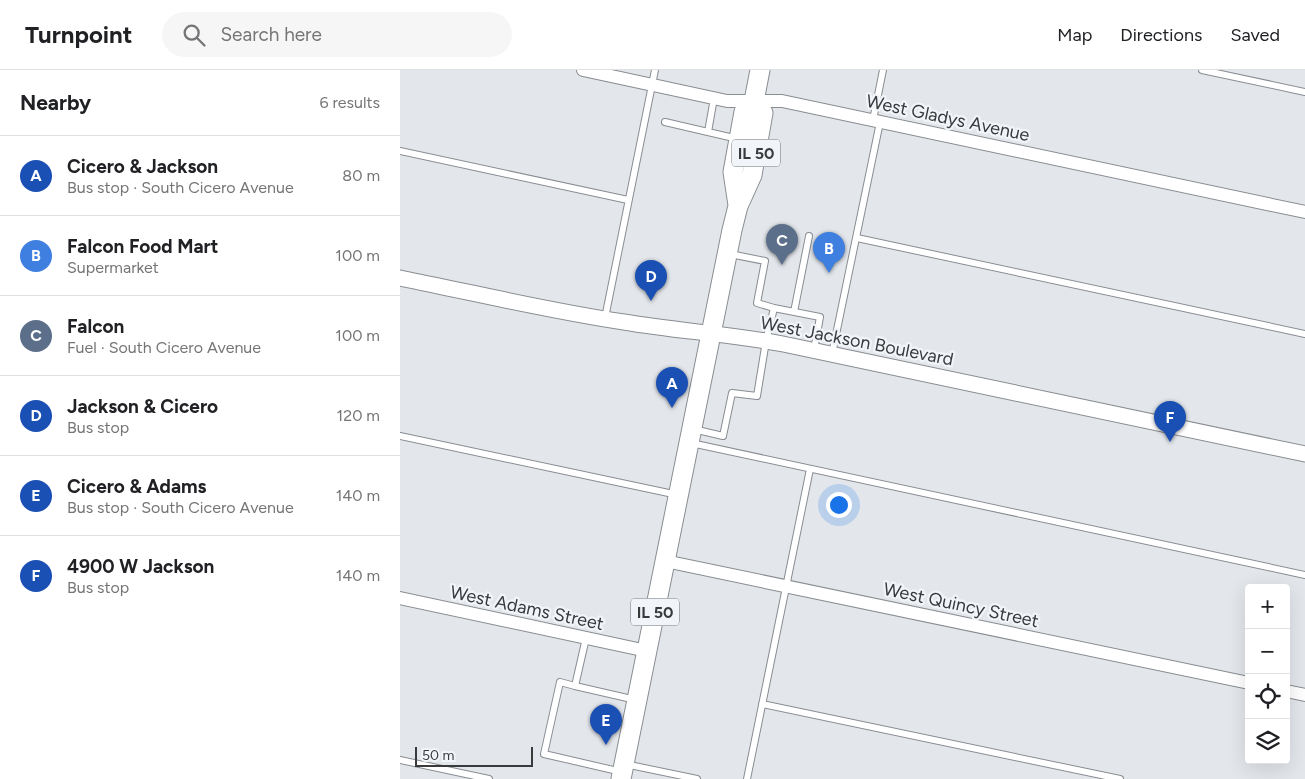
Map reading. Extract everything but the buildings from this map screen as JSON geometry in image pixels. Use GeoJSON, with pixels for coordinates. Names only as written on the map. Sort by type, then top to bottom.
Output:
{"type":"FeatureCollection","features":[{"type":"Feature","properties":{"kind":"main road","name":"IL 50"},"geometry":{"type":"LineString","coordinates":[[738,206],[733,172],[744,112],[754,101],[760,70]]}},
{"type":"Feature","properties":{"kind":"main road","name":"IL 50"},"geometry":{"type":"LineString","coordinates":[[623,772],[738,206],[752,175],[763,113],[754,101]]}},
{"type":"Feature","properties":{"kind":"street","name":"West Gladys Avenue"},"geometry":{"type":"LineString","coordinates":[[583,70],[727,101],[782,101],[1305,212]]}},
{"type":"Feature","properties":{"kind":"street","name":"West Jackson Boulevard"},"geometry":{"type":"LineString","coordinates":[[400,278],[562,312],[626,323],[766,341],[814,350],[1305,454]]}},
{"type":"Feature","properties":{"kind":"street","name":"West Quincy Street"},"geometry":{"type":"LineString","coordinates":[[665,561],[1245,683]]}},
{"type":"Feature","properties":{"kind":"street","name":"West Adams Street"},"geometry":{"type":"LineString","coordinates":[[400,598],[647,651]]}},
{"type":"Feature","properties":{"kind":"street"},"geometry":{"type":"LineString","coordinates":[[1290,692],[1305,695]]}},
{"type":"Feature","properties":{"kind":"lane"},"geometry":{"type":"LineString","coordinates":[[604,319],[655,70]]}},
{"type":"Feature","properties":{"kind":"lane"},"geometry":{"type":"LineString","coordinates":[[832,354],[857,238],[883,70]]}},
{"type":"Feature","properties":{"kind":"lane"},"geometry":{"type":"LineString","coordinates":[[1202,70],[1305,92]]}},
{"type":"Feature","properties":{"kind":"lane"},"geometry":{"type":"LineString","coordinates":[[708,132],[714,98]]}},
{"type":"Feature","properties":{"kind":"lane"},"geometry":{"type":"LineString","coordinates":[[665,122],[739,139]]}},
{"type":"Feature","properties":{"kind":"lane"},"geometry":{"type":"LineString","coordinates":[[400,151],[628,200]]}},
{"type":"Feature","properties":{"kind":"lane"},"geometry":{"type":"LineString","coordinates":[[794,312],[809,236]]}},
{"type":"Feature","properties":{"kind":"lane"},"geometry":{"type":"LineString","coordinates":[[857,238],[1305,334]]}},
{"type":"Feature","properties":{"kind":"lane"},"geometry":{"type":"LineString","coordinates":[[728,254],[765,261],[757,303],[820,317],[814,350]]}},
{"type":"Feature","properties":{"kind":"lane"},"geometry":{"type":"LineString","coordinates":[[691,436],[723,436],[732,393],[757,396],[766,341],[774,308]]}},
{"type":"Feature","properties":{"kind":"lane"},"geometry":{"type":"LineString","coordinates":[[400,436],[678,495]]}},
{"type":"Feature","properties":{"kind":"lane"},"geometry":{"type":"LineString","coordinates":[[691,436],[810,469],[1305,575]]}},
{"type":"Feature","properties":{"kind":"lane"},"geometry":{"type":"LineString","coordinates":[[747,779],[810,469]]}},
{"type":"Feature","properties":{"kind":"lane"},"geometry":{"type":"LineString","coordinates":[[575,686],[586,638]]}},
{"type":"Feature","properties":{"kind":"lane"},"geometry":{"type":"LineString","coordinates":[[637,700],[560,682],[544,754],[623,772],[697,779]]}},
{"type":"Feature","properties":{"kind":"lane"},"geometry":{"type":"LineString","coordinates":[[762,704],[1120,779]]}},
{"type":"Feature","properties":{"kind":"lane"},"geometry":{"type":"LineString","coordinates":[[400,760],[488,779]]}},
{"type":"Feature","properties":{"kind":"place","name":"Falcon"},"geometry":{"type":"Point","coordinates":[782,265]}},
{"type":"Feature","properties":{"kind":"place","name":"Falcon Food Mart"},"geometry":{"type":"Point","coordinates":[829,273]}},
{"type":"Feature","properties":{"kind":"place","name":"Jackson & Cicero"},"geometry":{"type":"Point","coordinates":[651,301]}},
{"type":"Feature","properties":{"kind":"place","name":"Cicero & Jackson"},"geometry":{"type":"Point","coordinates":[672,408]}},
{"type":"Feature","properties":{"kind":"place","name":"4900 W Jackson"},"geometry":{"type":"Point","coordinates":[1170,442]}},
{"type":"Feature","properties":{"kind":"place","name":"Cicero & Adams"},"geometry":{"type":"Point","coordinates":[606,745]}}]}
